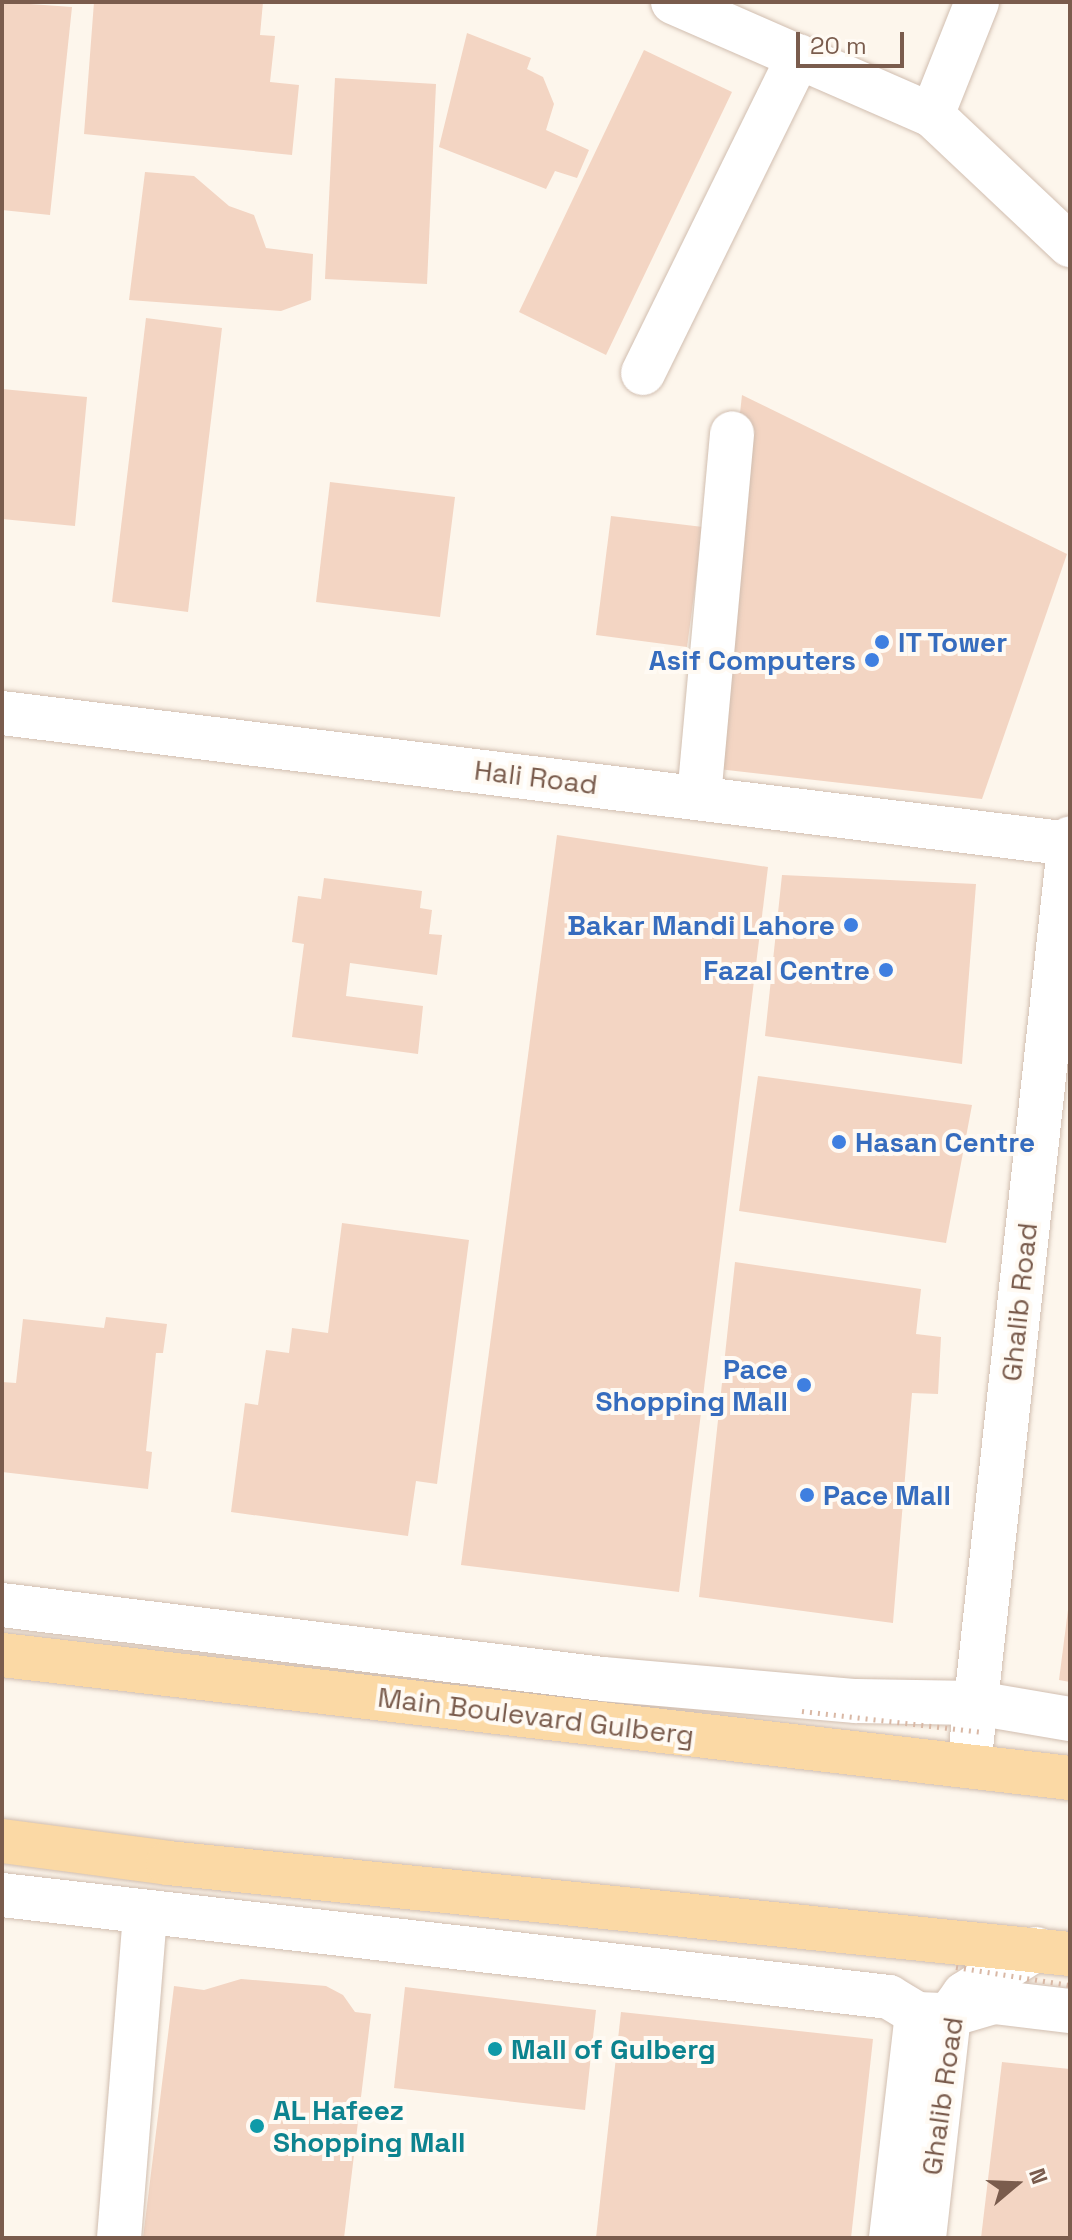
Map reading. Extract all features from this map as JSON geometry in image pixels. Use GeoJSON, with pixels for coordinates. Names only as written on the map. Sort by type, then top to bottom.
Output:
{"type":"FeatureCollection","features":[{"type":"Feature","properties":{"kind":"main road","name":"Main Boulevard Gulberg"},"geometry":{"type":"LineString","coordinates":[[2,1655],[976,1734],[1070,1778]]}},
{"type":"Feature","properties":{"kind":"main road"},"geometry":{"type":"LineString","coordinates":[[2,1841],[168,1863],[1053,1952]]}},
{"type":"Feature","properties":{"kind":"street"},"geometry":{"type":"LineString","coordinates":[[673,2],[932,115],[1070,245]]}},
{"type":"Feature","properties":{"kind":"street"},"geometry":{"type":"LineString","coordinates":[[932,115],[977,2]]}},
{"type":"Feature","properties":{"kind":"street"},"geometry":{"type":"LineString","coordinates":[[643,373],[799,56]]}},
{"type":"Feature","properties":{"kind":"street"},"geometry":{"type":"LineString","coordinates":[[699,797],[732,433]]}},
{"type":"Feature","properties":{"kind":"street","name":"Hali Road"},"geometry":{"type":"LineString","coordinates":[[2,713],[1069,842]]}},
{"type":"Feature","properties":{"kind":"street","name":"Ghalib Road"},"geometry":{"type":"LineString","coordinates":[[976,1734],[1069,842]]}},
{"type":"Feature","properties":{"kind":"street"},"geometry":{"type":"LineString","coordinates":[[2,1605],[603,1679],[856,1701],[976,1734],[1070,1719]]}},
{"type":"Feature","properties":{"kind":"street"},"geometry":{"type":"LineString","coordinates":[[2,1895],[889,1997],[933,2014],[994,2002],[1070,2011]]}},
{"type":"Feature","properties":{"kind":"street"},"geometry":{"type":"LineString","coordinates":[[119,2238],[145,1913]]}},
{"type":"Feature","properties":{"kind":"street","name":"Ghalib Road"},"geometry":{"type":"LineString","coordinates":[[891,2238],[933,2014],[964,1994],[1053,1952]]}},
{"type":"Feature","properties":{"kind":"street","name":"Ghalib Road"},"geometry":{"type":"LineString","coordinates":[[924,2238],[933,2014]]}},
{"type":"Feature","properties":{"kind":"path"},"geometry":{"type":"LineString","coordinates":[[802,1711],[976,1734]]}},
{"type":"Feature","properties":{"kind":"path"},"geometry":{"type":"LineString","coordinates":[[956,1967],[1070,1985]]}},
{"type":"Feature","properties":{"kind":"building"},"geometry":{"type":"Polygon","coordinates":[[[2,2],[72,7],[50,215],[2,210],[2,2]]]}},
{"type":"Feature","properties":{"kind":"building"},"geometry":{"type":"Polygon","coordinates":[[[94,2],[263,2],[260,35],[275,36],[270,82],[299,85],[292,155],[84,134],[94,2]]]}},
{"type":"Feature","properties":{"kind":"building"},"geometry":{"type":"Polygon","coordinates":[[[467,33],[531,58],[527,69],[543,77],[554,104],[546,130],[589,150],[577,178],[555,171],[546,189],[439,147],[467,33]]]}},
{"type":"Feature","properties":{"kind":"building"},"geometry":{"type":"Polygon","coordinates":[[[644,50],[732,92],[606,355],[519,312],[644,50]]]}},
{"type":"Feature","properties":{"kind":"building"},"geometry":{"type":"Polygon","coordinates":[[[335,78],[436,84],[427,284],[325,279],[335,78]]]}},
{"type":"Feature","properties":{"kind":"building"},"geometry":{"type":"Polygon","coordinates":[[[145,172],[194,176],[229,206],[254,215],[266,248],[313,254],[311,300],[281,311],[129,300],[145,172]]]}},
{"type":"Feature","properties":{"kind":"building"},"geometry":{"type":"Polygon","coordinates":[[[146,318],[222,328],[188,612],[112,602],[146,318]]]}},
{"type":"Feature","properties":{"kind":"building"},"geometry":{"type":"Polygon","coordinates":[[[2,389],[87,397],[75,526],[2,519],[2,389]]]}},
{"type":"Feature","properties":{"kind":"building","name":"Asif Computers"},"geometry":{"type":"Polygon","coordinates":[[[742,395],[1067,554],[982,799],[701,767],[742,395]]]}},
{"type":"Feature","properties":{"kind":"building"},"geometry":{"type":"Polygon","coordinates":[[[330,482],[455,497],[440,617],[316,602],[330,482]]]}},
{"type":"Feature","properties":{"kind":"building"},"geometry":{"type":"Polygon","coordinates":[[[611,516],[703,527],[687,647],[596,635],[611,516]]]}},
{"type":"Feature","properties":{"kind":"building"},"geometry":{"type":"Polygon","coordinates":[[[557,835],[768,867],[679,1592],[461,1565],[557,835]]]}},
{"type":"Feature","properties":{"kind":"building"},"geometry":{"type":"Polygon","coordinates":[[[782,875],[976,884],[962,1064],[765,1036],[782,875]]]}},
{"type":"Feature","properties":{"kind":"building"},"geometry":{"type":"Polygon","coordinates":[[[324,878],[422,891],[420,908],[432,910],[429,934],[442,935],[437,975],[350,963],[346,996],[423,1006],[418,1054],[292,1037],[304,944],[292,942],[298,896],[321,899],[324,878]]]}},
{"type":"Feature","properties":{"kind":"building"},"geometry":{"type":"Polygon","coordinates":[[[758,1076],[972,1105],[946,1243],[739,1211],[758,1076]]]}},
{"type":"Feature","properties":{"kind":"building"},"geometry":{"type":"Polygon","coordinates":[[[342,1223],[469,1240],[437,1484],[416,1481],[408,1536],[231,1512],[245,1403],[258,1405],[266,1350],[289,1353],[292,1328],[328,1333],[342,1223]]]}},
{"type":"Feature","properties":{"kind":"building","name":"Pace Mall"},"geometry":{"type":"Polygon","coordinates":[[[735,1262],[921,1289],[916,1334],[941,1337],[938,1394],[912,1393],[893,1623],[699,1597],[735,1262]]]}},
{"type":"Feature","properties":{"kind":"building"},"geometry":{"type":"Polygon","coordinates":[[[106,1317],[167,1324],[163,1353],[156,1353],[146,1451],[152,1452],[148,1489],[2,1472],[2,1382],[16,1383],[23,1319],[104,1328],[106,1317]]]}},
{"type":"Feature","properties":{"kind":"building"},"geometry":{"type":"Polygon","coordinates":[[[1070,1610],[1070,1682],[1059,1680],[1070,1610]]]}},
{"type":"Feature","properties":{"kind":"building","name":"AL Hafeez Shopping Mall"},"geometry":{"type":"Polygon","coordinates":[[[241,1979],[326,1986],[343,1995],[355,2012],[371,2014],[344,2238],[143,2238],[174,1986],[204,1990],[241,1979]]]}},
{"type":"Feature","properties":{"kind":"building","name":"Mall of Gulberg"},"geometry":{"type":"Polygon","coordinates":[[[405,1987],[596,2010],[585,2110],[394,2088],[405,1987]]]}},
{"type":"Feature","properties":{"kind":"building"},"geometry":{"type":"Polygon","coordinates":[[[621,2012],[873,2039],[851,2238],[596,2238],[621,2012]]]}},
{"type":"Feature","properties":{"kind":"building"},"geometry":{"type":"Polygon","coordinates":[[[1002,2062],[1070,2069],[1070,2238],[981,2238],[1002,2062]]]}},
{"type":"Feature","properties":{"kind":"place","name":"IT Tower"},"geometry":{"type":"Point","coordinates":[882,642]}},
{"type":"Feature","properties":{"kind":"place","name":"Asif Computers"},"geometry":{"type":"Point","coordinates":[872,660]}},
{"type":"Feature","properties":{"kind":"place","name":"Bakar Mandi Lahore"},"geometry":{"type":"Point","coordinates":[851,925]}},
{"type":"Feature","properties":{"kind":"place","name":"Fazal Centre"},"geometry":{"type":"Point","coordinates":[886,970]}},
{"type":"Feature","properties":{"kind":"place","name":"Hasan Centre"},"geometry":{"type":"Point","coordinates":[839,1142]}},
{"type":"Feature","properties":{"kind":"place","name":"Pace Shopping Mall"},"geometry":{"type":"Point","coordinates":[804,1385]}},
{"type":"Feature","properties":{"kind":"place","name":"Pace Mall"},"geometry":{"type":"Point","coordinates":[807,1495]}},
{"type":"Feature","properties":{"kind":"place","name":"Mall of Gulberg"},"geometry":{"type":"Point","coordinates":[495,2049]}},
{"type":"Feature","properties":{"kind":"place","name":"AL Hafeez Shopping Mall"},"geometry":{"type":"Point","coordinates":[257,2126]}}]}
